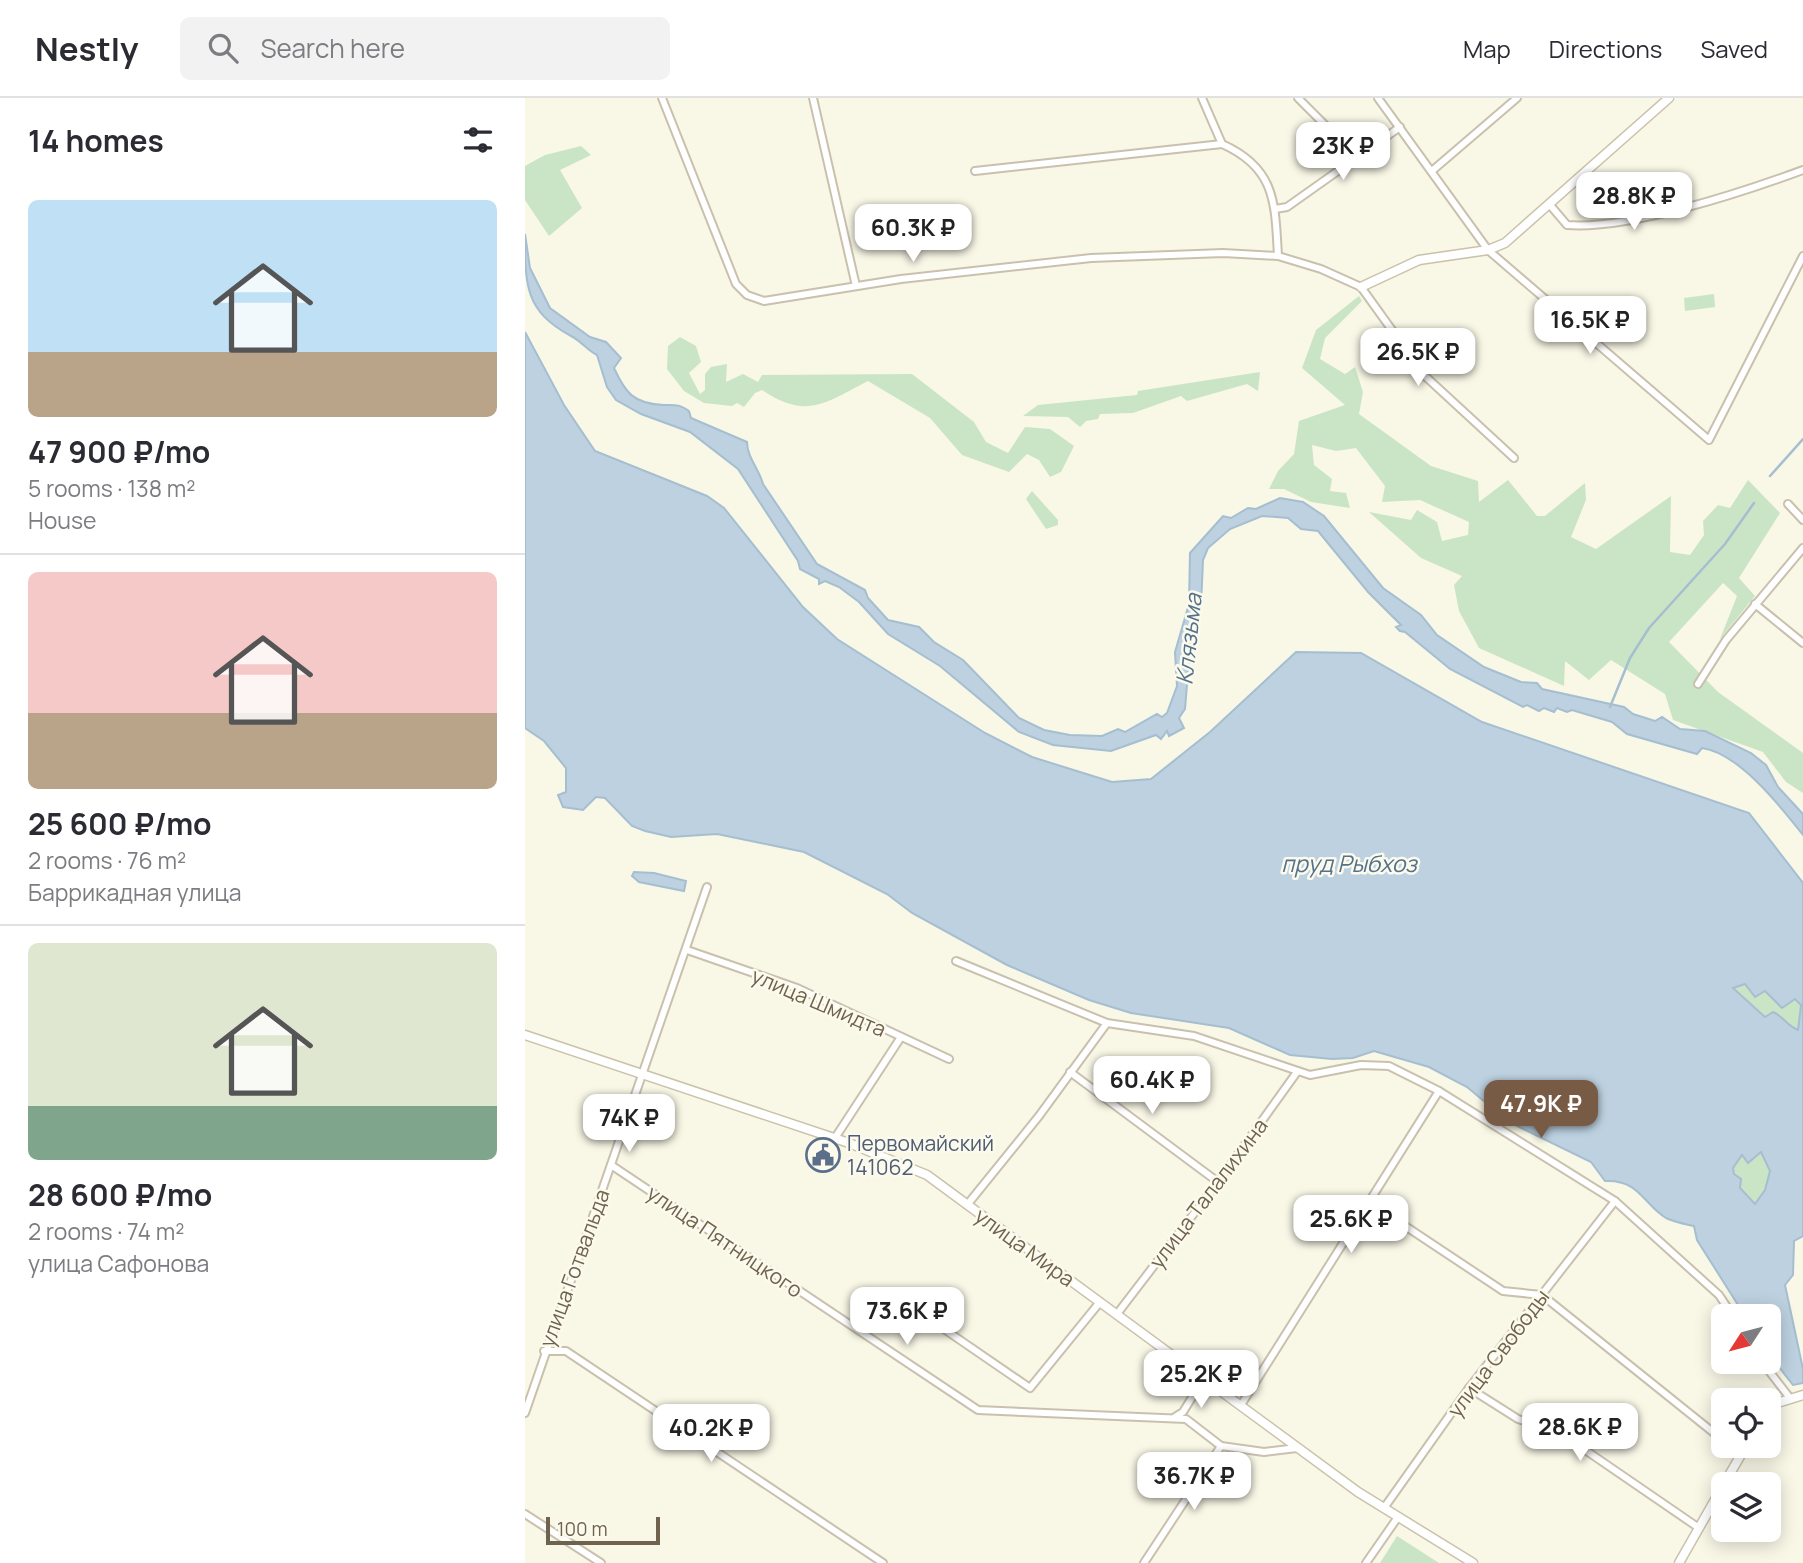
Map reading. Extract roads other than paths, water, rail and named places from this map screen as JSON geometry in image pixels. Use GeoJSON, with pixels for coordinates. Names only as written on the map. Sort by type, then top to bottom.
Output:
{"type":"FeatureCollection","features":[{"type":"Feature","properties":{"kind":"street"},"geometry":{"type":"LineString","coordinates":[[662,98],[736,284],[747,295],[764,302],[856,286],[1091,258],[1223,253],[1278,256],[1321,268],[1361,287],[1425,376],[1514,458]]}},
{"type":"Feature","properties":{"kind":"street"},"geometry":{"type":"LineString","coordinates":[[813,98],[856,286]]}},
{"type":"Feature","properties":{"kind":"street"},"geometry":{"type":"LineString","coordinates":[[1202,98],[1222,144]]}},
{"type":"Feature","properties":{"kind":"street"},"geometry":{"type":"LineString","coordinates":[[1298,98],[1356,156]]}},
{"type":"Feature","properties":{"kind":"street"},"geometry":{"type":"LineString","coordinates":[[1378,98],[1433,170],[1488,250],[1709,440],[1802,260]]}},
{"type":"Feature","properties":{"kind":"street"},"geometry":{"type":"LineString","coordinates":[[1433,170],[1517,98]]}},
{"type":"Feature","properties":{"kind":"street"},"geometry":{"type":"LineString","coordinates":[[1361,287],[1419,260],[1488,250],[1505,243],[1669,98]]}},
{"type":"Feature","properties":{"kind":"street"},"geometry":{"type":"LineString","coordinates":[[1275,209],[1287,206],[1400,127]]}},
{"type":"Feature","properties":{"kind":"street"},"geometry":{"type":"LineString","coordinates":[[975,171],[1222,144],[1245,154],[1263,175],[1275,209],[1278,256]]}},
{"type":"Feature","properties":{"kind":"street"},"geometry":{"type":"LineString","coordinates":[[1550,205],[1567,225],[1594,227],[1755,188],[1803,170]]}},
{"type":"Feature","properties":{"kind":"street"},"geometry":{"type":"LineString","coordinates":[[1787,504],[1803,520]]}},
{"type":"Feature","properties":{"kind":"street"},"geometry":{"type":"LineString","coordinates":[[1698,684],[1726,640],[1803,548]]}},
{"type":"Feature","properties":{"kind":"street"},"geometry":{"type":"LineString","coordinates":[[1755,604],[1803,643]]}},
{"type":"Feature","properties":{"kind":"street","name":"улица Готвальда"},"geometry":{"type":"LineString","coordinates":[[525,1413],[544,1351],[707,887]]}},
{"type":"Feature","properties":{"kind":"street","name":"улица Шмидта"},"geometry":{"type":"LineString","coordinates":[[687,950],[797,988],[949,1059]]}},
{"type":"Feature","properties":{"kind":"street"},"geometry":{"type":"LineString","coordinates":[[956,961],[1107,1023],[1194,1036],[1297,1072],[1310,1075],[1361,1065],[1389,1066],[1439,1091],[1615,1201],[1725,1304]]}},
{"type":"Feature","properties":{"kind":"street"},"geometry":{"type":"LineString","coordinates":[[967,1205],[1107,1023]]}},
{"type":"Feature","properties":{"kind":"street","name":"улица Мира"},"geometry":{"type":"LineString","coordinates":[[525,1035],[835,1139],[927,1175],[1297,1448],[1384,1508],[1473,1563]]}},
{"type":"Feature","properties":{"kind":"street"},"geometry":{"type":"LineString","coordinates":[[835,1139],[901,1037]]}},
{"type":"Feature","properties":{"kind":"street"},"geometry":{"type":"LineString","coordinates":[[1070,1072],[1218,1182]]}},
{"type":"Feature","properties":{"kind":"street","name":"улица Талалихина"},"geometry":{"type":"LineString","coordinates":[[1117,1314],[1218,1182],[1297,1072]]}},
{"type":"Feature","properties":{"kind":"street"},"geometry":{"type":"LineString","coordinates":[[1241,1405],[1439,1091]]}},
{"type":"Feature","properties":{"kind":"street","name":"улица Пятницкого"},"geometry":{"type":"LineString","coordinates":[[611,1166],[978,1410],[1186,1419],[1221,1446]]}},
{"type":"Feature","properties":{"kind":"street","name":"улица Свободы"},"geometry":{"type":"LineString","coordinates":[[1384,1508],[1469,1388],[1615,1201]]}},
{"type":"Feature","properties":{"kind":"street"},"geometry":{"type":"LineString","coordinates":[[1369,1202],[1503,1291],[1542,1295],[1711,1431]]}},
{"type":"Feature","properties":{"kind":"street"},"geometry":{"type":"LineString","coordinates":[[928,1318],[1030,1388],[1100,1302]]}},
{"type":"Feature","properties":{"kind":"street"},"geometry":{"type":"LineString","coordinates":[[544,1351],[566,1351],[883,1563]]}},
{"type":"Feature","properties":{"kind":"street"},"geometry":{"type":"LineString","coordinates":[[1771,1374],[1790,1398]]}},
{"type":"Feature","properties":{"kind":"street"},"geometry":{"type":"LineString","coordinates":[[1173,1418],[1184,1412],[1204,1378]]}},
{"type":"Feature","properties":{"kind":"street"},"geometry":{"type":"LineString","coordinates":[[1469,1388],[1518,1419],[1559,1432],[1699,1528]]}},
{"type":"Feature","properties":{"kind":"street"},"geometry":{"type":"LineString","coordinates":[[1781,1403],[1803,1395]]}},
{"type":"Feature","properties":{"kind":"street"},"geometry":{"type":"LineString","coordinates":[[1144,1563],[1221,1446],[1264,1452],[1297,1448]]}},
{"type":"Feature","properties":{"kind":"street"},"geometry":{"type":"LineString","coordinates":[[1679,1563],[1711,1507]]}},
{"type":"Feature","properties":{"kind":"street"},"geometry":{"type":"LineString","coordinates":[[525,1514],[601,1563]]}},
{"type":"Feature","properties":{"kind":"street"},"geometry":{"type":"LineString","coordinates":[[1366,1563],[1398,1517]]}},
{"type":"Feature","properties":{"kind":"water","name":"Клязьма"},"geometry":{"type":"Polygon","coordinates":[[[525,234],[530,268],[550,308],[590,337],[606,342],[621,358],[614,368],[631,395],[653,404],[682,407],[689,411],[691,418],[747,442],[763,484],[817,564],[865,590],[868,598],[888,620],[919,627],[934,642],[963,660],[1019,718],[1044,730],[1070,735],[1102,736],[1118,729],[1125,732],[1157,714],[1162,717],[1167,713],[1177,686],[1175,652],[1189,604],[1190,553],[1223,516],[1231,518],[1248,508],[1256,509],[1280,498],[1303,502],[1324,516],[1383,588],[1421,615],[1437,635],[1484,667],[1521,682],[1537,683],[1542,689],[1624,707],[1633,714],[1655,721],[1662,717],[1680,729],[1705,731],[1751,753],[1766,765],[1778,787],[1803,814],[1803,835],[1758,783],[1744,770],[1716,752],[1702,748],[1697,754],[1627,734],[1612,722],[1572,710],[1567,712],[1557,708],[1554,712],[1544,708],[1539,711],[1527,705],[1523,707],[1450,669],[1396,627],[1401,625],[1368,592],[1318,531],[1301,529],[1288,518],[1262,516],[1230,529],[1208,548],[1203,560],[1201,606],[1190,648],[1185,709],[1179,718],[1184,728],[1169,736],[1167,731],[1161,739],[1156,735],[1111,751],[1053,745],[1019,732],[940,666],[888,634],[859,602],[839,587],[825,581],[819,584],[819,579],[800,569],[798,561],[738,469],[690,432],[641,414],[616,400],[607,387],[597,355],[556,327],[536,306],[527,283],[525,234]]]}},
{"type":"Feature","properties":{"kind":"water","name":"пруд Рыбхоз"},"geometry":{"type":"Polygon","coordinates":[[[525,332],[564,405],[595,451],[707,496],[724,508],[803,607],[837,639],[985,733],[1032,757],[1112,782],[1151,779],[1210,732],[1296,652],[1361,653],[1482,722],[1749,813],[1803,883],[1803,1236],[1794,1241],[1793,1275],[1785,1285],[1803,1369],[1803,1383],[1793,1385],[1781,1370],[1781,1304],[1737,1304],[1697,1240],[1694,1226],[1666,1218],[1633,1188],[1616,1181],[1605,1181],[1591,1162],[1509,1122],[1467,1087],[1429,1067],[1374,1051],[1353,1058],[1332,1059],[1290,1055],[1229,1028],[1131,1013],[1089,1000],[1007,965],[912,913],[887,894],[804,852],[717,834],[671,837],[645,831],[632,826],[605,798],[596,797],[583,810],[563,807],[558,795],[566,792],[566,768],[544,741],[525,728],[525,332]],[[1745,984],[1733,988],[1765,1017],[1773,1012],[1798,1030],[1801,1005],[1795,999],[1782,1008],[1765,991],[1755,997],[1745,984]],[[1761,1152],[1748,1163],[1742,1155],[1733,1168],[1734,1174],[1741,1179],[1740,1188],[1755,1204],[1765,1190],[1770,1171],[1761,1152]]]}},
{"type":"Feature","properties":{"kind":"water"},"geometry":{"type":"Polygon","coordinates":[[[634,872],[654,873],[686,881],[684,891],[639,882],[632,876],[634,872]]]}},
{"type":"Feature","properties":{"kind":"waterway"},"geometry":{"type":"LineString","coordinates":[[1770,476],[1803,439]]}},
{"type":"Feature","properties":{"kind":"waterway"},"geometry":{"type":"LineString","coordinates":[[1610,707],[1630,658],[1649,628],[1725,544],[1754,503]]}},
{"type":"Feature","properties":{"kind":"place","name":"Первомайский 141062"},"geometry":{"type":"Point","coordinates":[823,1155]}}]}
